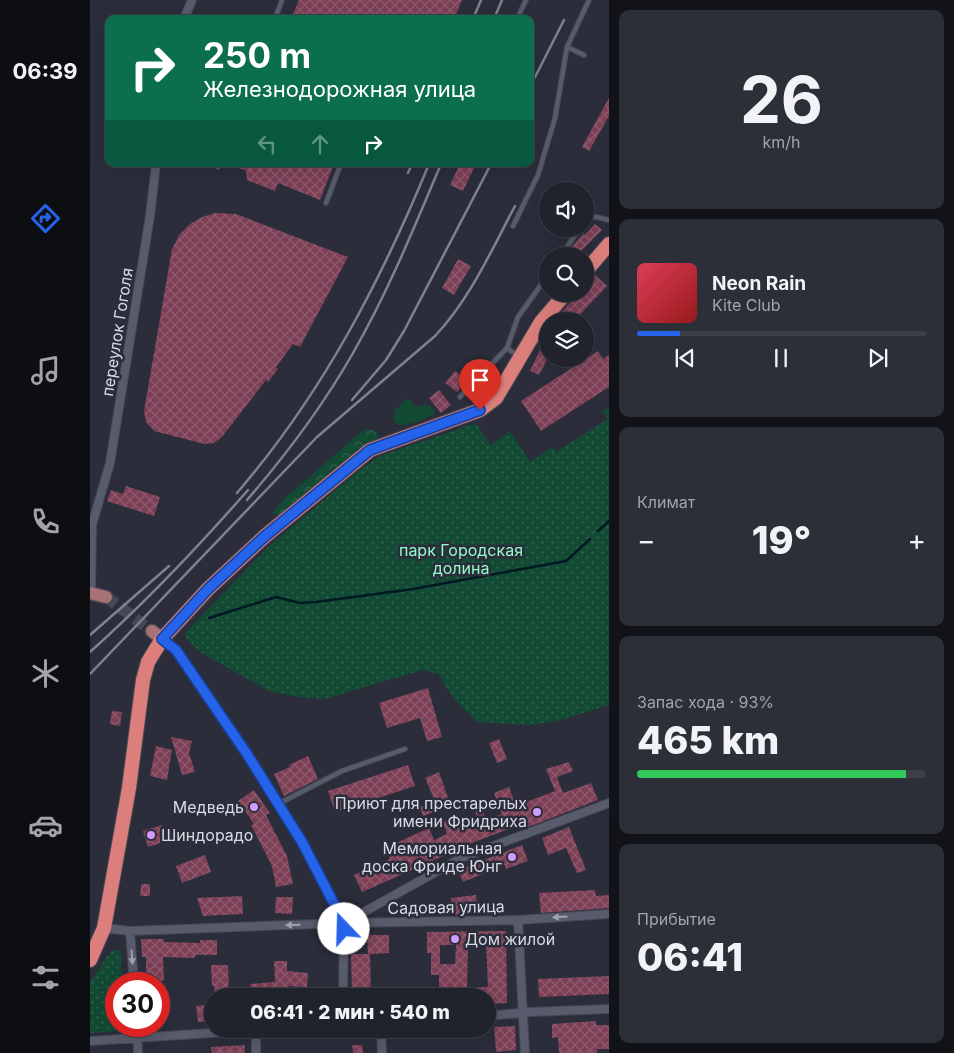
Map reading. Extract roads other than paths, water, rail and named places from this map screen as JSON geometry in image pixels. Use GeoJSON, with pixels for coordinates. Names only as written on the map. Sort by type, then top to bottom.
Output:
{"type":"FeatureCollection","features":[{"type":"Feature","properties":{"kind":"highway"},"geometry":{"type":"LineString","coordinates":[[594,262],[609,244]]}},
{"type":"Feature","properties":{"kind":"highway"},"geometry":{"type":"LineString","coordinates":[[90,960],[104,928],[129,788],[143,680],[157,635],[264,537],[370,450],[480,410],[496,398],[541,322],[558,302]]}},
{"type":"Feature","properties":{"kind":"main road"},"geometry":{"type":"LineString","coordinates":[[90,593],[106,597]]}},
{"type":"Feature","properties":{"kind":"street"},"geometry":{"type":"LineString","coordinates":[[186,15],[192,0]]}},
{"type":"Feature","properties":{"kind":"street","name":"переулок Гоголя"},"geometry":{"type":"LineString","coordinates":[[90,593],[92,525],[110,463],[150,216],[156,167]]}},
{"type":"Feature","properties":{"kind":"street"},"geometry":{"type":"LineString","coordinates":[[157,635],[176,650],[247,754],[302,842],[344,923],[343,988]]}},
{"type":"Feature","properties":{"kind":"street"},"geometry":{"type":"LineString","coordinates":[[344,923],[461,858],[609,803]]}},
{"type":"Feature","properties":{"kind":"street","name":"Садовая улица"},"geometry":{"type":"LineString","coordinates":[[104,928],[130,931],[344,923],[518,920],[609,914]]}},
{"type":"Feature","properties":{"kind":"street"},"geometry":{"type":"LineString","coordinates":[[518,920],[525,1053]]}},
{"type":"Feature","properties":{"kind":"street"},"geometry":{"type":"LineString","coordinates":[[130,931],[133,972]]}},
{"type":"Feature","properties":{"kind":"street"},"geometry":{"type":"LineString","coordinates":[[496,1015],[609,1009]]}},
{"type":"Feature","properties":{"kind":"street"},"geometry":{"type":"LineString","coordinates":[[90,1041],[204,1034]]}},
{"type":"Feature","properties":{"kind":"street"},"geometry":{"type":"LineString","coordinates":[[138,1038],[138,1053]]}},
{"type":"Feature","properties":{"kind":"street"},"geometry":{"type":"LineString","coordinates":[[256,1038],[256,1053]]}},
{"type":"Feature","properties":{"kind":"street"},"geometry":{"type":"LineString","coordinates":[[381,1038],[382,1053]]}},
{"type":"Feature","properties":{"kind":"lane"},"geometry":{"type":"LineString","coordinates":[[276,15],[282,0]]}},
{"type":"Feature","properties":{"kind":"lane"},"geometry":{"type":"LineString","coordinates":[[519,15],[526,0]]}},
{"type":"Feature","properties":{"kind":"lane"},"geometry":{"type":"LineString","coordinates":[[513,226],[538,175],[555,118],[568,47],[589,0]]}},
{"type":"Feature","properties":{"kind":"lane"},"geometry":{"type":"LineString","coordinates":[[568,47],[584,55]]}},
{"type":"Feature","properties":{"kind":"lane"},"geometry":{"type":"LineString","coordinates":[[326,203],[339,167]]}},
{"type":"Feature","properties":{"kind":"lane"},"geometry":{"type":"LineString","coordinates":[[594,216],[609,220]]}},
{"type":"Feature","properties":{"kind":"lane"},"geometry":{"type":"LineString","coordinates":[[460,397],[507,348],[518,317],[539,288]]}},
{"type":"Feature","properties":{"kind":"lane"},"geometry":{"type":"LineString","coordinates":[[507,348],[520,357]]}},
{"type":"Feature","properties":{"kind":"lane"},"geometry":{"type":"LineString","coordinates":[[278,804],[342,771],[405,749]]}},
{"type":"Feature","properties":{"kind":"waterway"},"geometry":{"type":"LineString","coordinates":[[598,531],[609,521]]}},
{"type":"Feature","properties":{"kind":"waterway"},"geometry":{"type":"LineString","coordinates":[[209,618],[276,597],[300,603],[316,602],[413,589],[566,561],[590,539]]}},
{"type":"Feature","properties":{"kind":"tunnel"},"geometry":{"type":"LineString","coordinates":[[106,597],[152,631]]}},
{"type":"Feature","properties":{"kind":"railway"},"geometry":{"type":"LineString","coordinates":[[475,15],[481,0]]}},
{"type":"Feature","properties":{"kind":"railway"},"geometry":{"type":"LineString","coordinates":[[496,15],[502,0]]}},
{"type":"Feature","properties":{"kind":"railway"},"geometry":{"type":"LineString","coordinates":[[534,79],[564,20]]}},
{"type":"Feature","properties":{"kind":"railway"},"geometry":{"type":"LineString","coordinates":[[408,173],[411,167]]}},
{"type":"Feature","properties":{"kind":"railway"},"geometry":{"type":"LineString","coordinates":[[237,493],[296,417],[346,336],[390,252],[428,167]]}},
{"type":"Feature","properties":{"kind":"railway"},"geometry":{"type":"LineString","coordinates":[[247,500],[304,429],[353,353],[411,236],[440,167]]}},
{"type":"Feature","properties":{"kind":"railway"},"geometry":{"type":"LineString","coordinates":[[352,400],[386,360],[404,331],[489,167]]}},
{"type":"Feature","properties":{"kind":"railway"},"geometry":{"type":"LineString","coordinates":[[90,674],[317,437],[435,336],[448,322],[469,290],[515,206]]}},
{"type":"Feature","properties":{"kind":"railway"},"geometry":{"type":"LineString","coordinates":[[90,652],[171,574],[248,490]]}},
{"type":"Feature","properties":{"kind":"railway"},"geometry":{"type":"LineString","coordinates":[[90,635],[169,566]]}},
{"type":"Feature","properties":{"kind":"place","name":"Медведь"},"geometry":{"type":"Point","coordinates":[254,807]}},
{"type":"Feature","properties":{"kind":"place","name":"Приют для престарелых имени Фридриха"},"geometry":{"type":"Point","coordinates":[537,812]}},
{"type":"Feature","properties":{"kind":"place","name":"Шиндорадо"},"geometry":{"type":"Point","coordinates":[151,835]}},
{"type":"Feature","properties":{"kind":"place","name":"Мемориальная доска Фриде Юнг"},"geometry":{"type":"Point","coordinates":[512,857]}},
{"type":"Feature","properties":{"kind":"place","name":"Дом жилой"},"geometry":{"type":"Point","coordinates":[455,939]}},
{"type":"Feature","properties":{"kind":"park label","name":"парк Городская долина"},"geometry":{"type":"Point","coordinates":[461,559]}}]}
